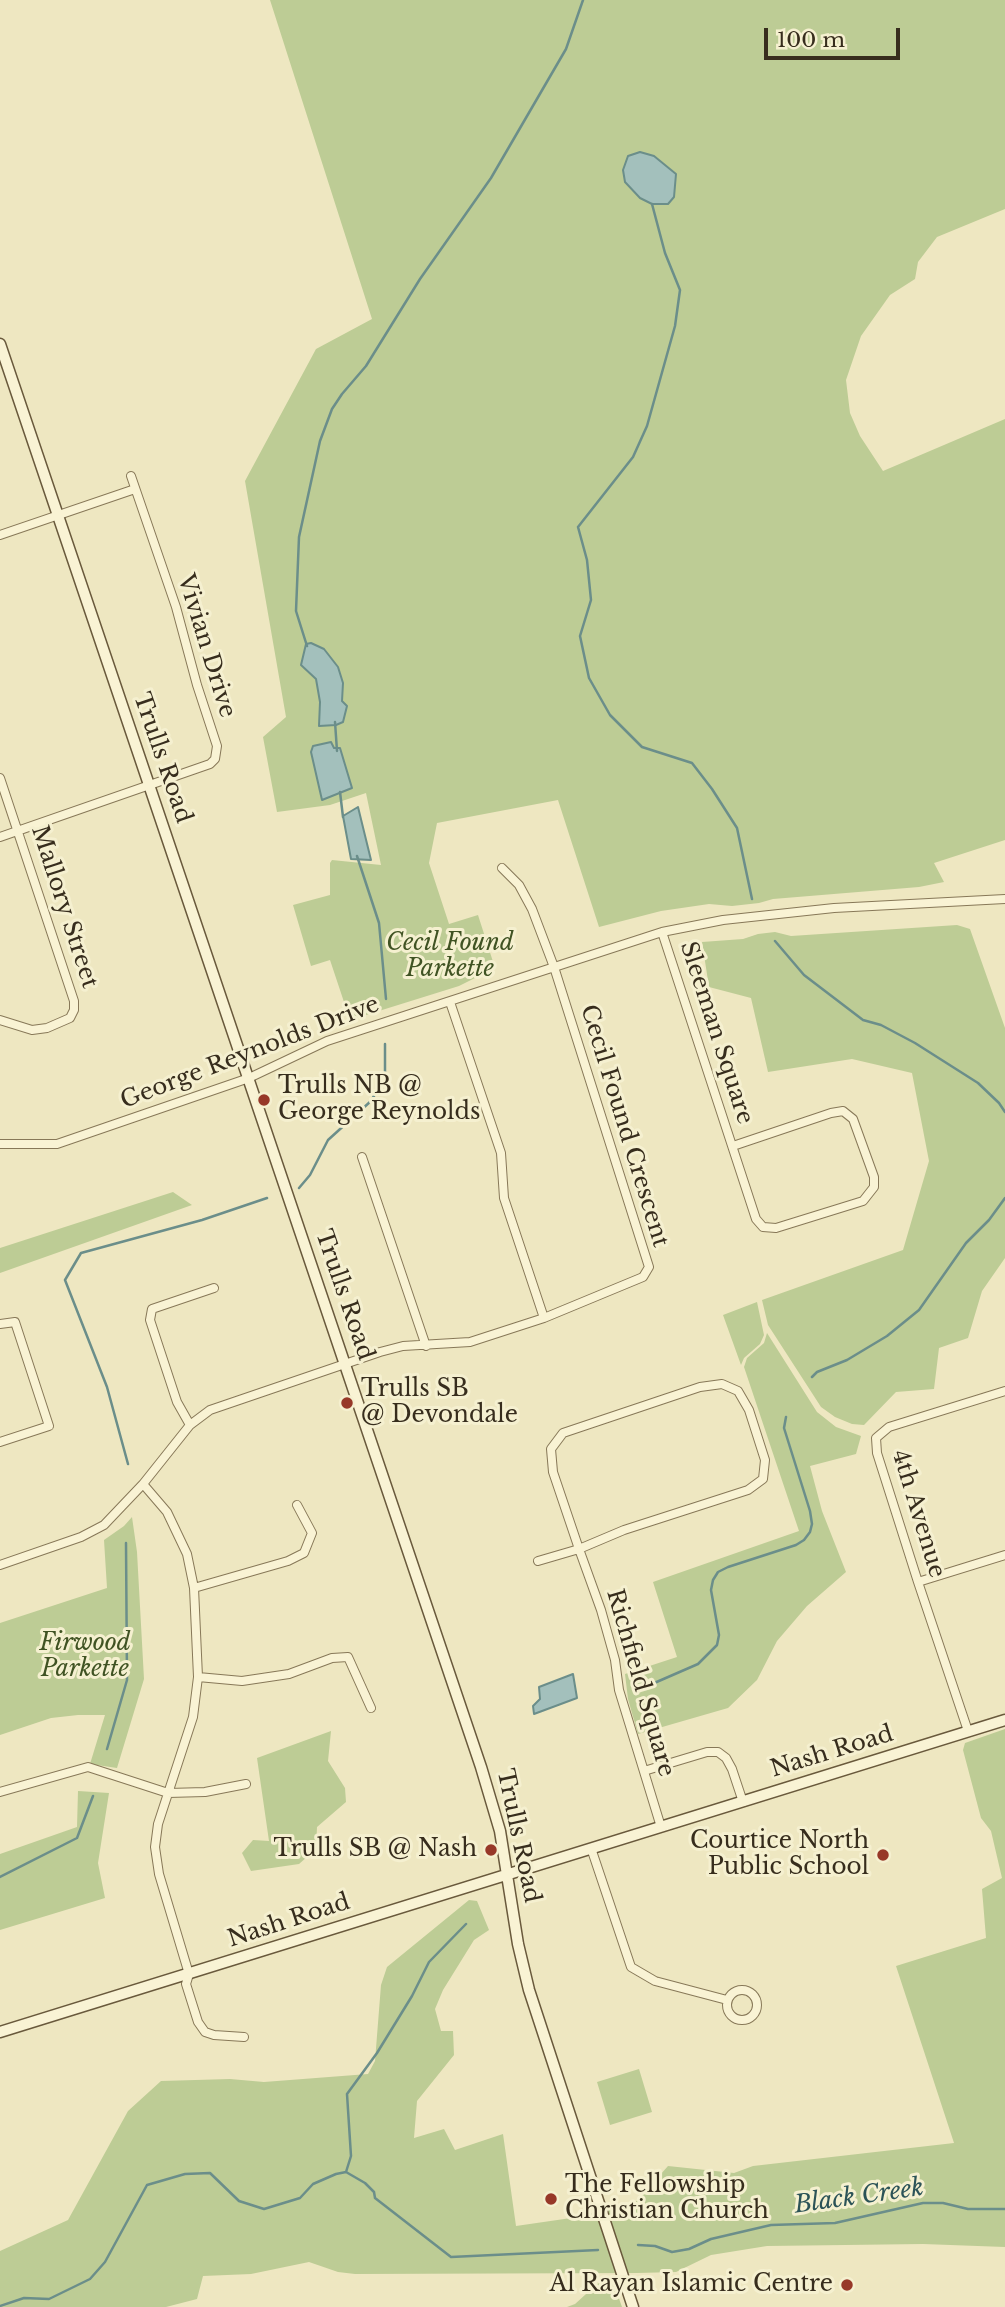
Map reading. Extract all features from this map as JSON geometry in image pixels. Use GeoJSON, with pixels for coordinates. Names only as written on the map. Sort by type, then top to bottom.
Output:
{"type":"FeatureCollection","features":[{"type":"Feature","properties":{"kind":"street","name":"Trulls Road"},"geometry":{"type":"LineString","coordinates":[[0,344],[494,1808],[508,1874],[518,1944],[529,1990],[633,2307]]}},
{"type":"Feature","properties":{"kind":"street","name":"Vivian Drive"},"geometry":{"type":"LineString","coordinates":[[131,476],[176,607],[218,753],[210,764],[149,785]]}},
{"type":"Feature","properties":{"kind":"street"},"geometry":{"type":"LineString","coordinates":[[0,536],[135,489]]}},
{"type":"Feature","properties":{"kind":"street","name":"Mallory Street"},"geometry":{"type":"LineString","coordinates":[[0,778],[75,1000],[75,1010],[70,1018],[47,1028],[32,1030],[0,1020]]}},
{"type":"Feature","properties":{"kind":"street"},"geometry":{"type":"LineString","coordinates":[[0,837],[149,785]]}},
{"type":"Feature","properties":{"kind":"street","name":"Cecil Found Crescent"},"geometry":{"type":"LineString","coordinates":[[0,1565],[81,1537],[104,1525],[143,1484],[190,1425],[210,1409],[403,1346],[470,1342],[544,1318],[643,1278],[649,1267],[554,967],[532,909],[519,885],[502,868]]}},
{"type":"Feature","properties":{"kind":"street","name":"George Reynolds Drive"},"geometry":{"type":"LineString","coordinates":[[0,1143],[57,1144],[249,1078],[327,1041],[662,932],[723,919],[834,908],[1005,899]]}},
{"type":"Feature","properties":{"kind":"street","name":"Sleeman Square"},"geometry":{"type":"LineString","coordinates":[[662,932],[756,1219],[763,1227],[776,1228],[863,1201],[874,1187],[874,1177],[853,1119],[843,1111],[733,1146]]}},
{"type":"Feature","properties":{"kind":"street"},"geometry":{"type":"LineString","coordinates":[[450,1002],[501,1153],[504,1198],[544,1318]]}},
{"type":"Feature","properties":{"kind":"street"},"geometry":{"type":"LineString","coordinates":[[362,1157],[426,1346]]}},
{"type":"Feature","properties":{"kind":"street"},"geometry":{"type":"LineString","coordinates":[[190,1425],[177,1402],[150,1320],[152,1309],[214,1288]]}},
{"type":"Feature","properties":{"kind":"street"},"geometry":{"type":"LineString","coordinates":[[0,1324],[15,1322],[49,1426],[0,1441]]}},
{"type":"Feature","properties":{"kind":"street","name":"Richfield Square"},"geometry":{"type":"LineString","coordinates":[[579,1549],[624,1530],[748,1490],[763,1479],[765,1460],[749,1410],[738,1391],[722,1384],[700,1387],[563,1433],[551,1449],[553,1472],[579,1549],[601,1610],[615,1660],[619,1690],[662,1827]]}},
{"type":"Feature","properties":{"kind":"street","name":"4th Avenue"},"geometry":{"type":"LineString","coordinates":[[968,1731],[877,1453],[876,1438],[889,1427],[1005,1391]]}},
{"type":"Feature","properties":{"kind":"street"},"geometry":{"type":"LineString","coordinates":[[143,1484],[167,1512],[187,1554],[194,1588],[198,1677],[193,1717],[158,1824],[155,1847],[159,1874],[189,1974],[186,1984],[198,2022],[205,2032],[214,2035],[244,2037]]}},
{"type":"Feature","properties":{"kind":"street"},"geometry":{"type":"LineString","coordinates":[[194,1588],[288,1561],[304,1553],[312,1533],[297,1505]]}},
{"type":"Feature","properties":{"kind":"street"},"geometry":{"type":"LineString","coordinates":[[538,1561],[579,1549]]}},
{"type":"Feature","properties":{"kind":"street"},"geometry":{"type":"LineString","coordinates":[[918,1582],[1005,1555]]}},
{"type":"Feature","properties":{"kind":"street"},"geometry":{"type":"LineString","coordinates":[[198,1677],[242,1681],[289,1674],[332,1658],[348,1657],[371,1708]]}},
{"type":"Feature","properties":{"kind":"street","name":"Nash Road"},"geometry":{"type":"LineString","coordinates":[[0,2032],[1005,1720]]}},
{"type":"Feature","properties":{"kind":"street"},"geometry":{"type":"LineString","coordinates":[[644,1771],[706,1752],[718,1752],[726,1758],[732,1769],[743,1802]]}},
{"type":"Feature","properties":{"kind":"street"},"geometry":{"type":"LineString","coordinates":[[0,1792],[88,1768],[168,1793],[205,1793],[246,1784]]}},
{"type":"Feature","properties":{"kind":"street"},"geometry":{"type":"LineString","coordinates":[[590,1848],[631,1967],[655,1981],[727,2000]]}},
{"type":"Feature","properties":{"kind":"green space","name":"Cecil Found Parkette"},"geometry":{"type":"Polygon","coordinates":[[[270,0],[1005,0],[1005,209],[937,237],[918,262],[915,279],[890,295],[861,336],[846,380],[850,413],[860,436],[883,471],[1005,419],[1005,840],[934,863],[944,882],[919,887],[773,899],[732,906],[709,904],[661,911],[599,927],[558,800],[437,823],[429,863],[449,924],[478,915],[495,968],[459,986],[350,1020],[330,960],[311,966],[293,905],[330,895],[332,860],[381,865],[366,793],[330,805],[277,812],[263,737],[286,717],[245,481],[316,349],[372,319],[270,0]],[[316,679],[320,702],[319,726],[342,701],[343,683],[316,679]]]}},
{"type":"Feature","properties":{"kind":"green space"},"geometry":{"type":"Polygon","coordinates":[[[957,925],[970,929],[1005,1028],[1005,1258],[982,1291],[968,1338],[939,1348],[934,1389],[896,1392],[864,1425],[852,1424],[821,1407],[768,1325],[762,1300],[903,1250],[929,1161],[912,1073],[852,1059],[768,1072],[751,998],[709,987],[702,942],[743,939],[775,932],[791,936],[957,925]]]}},
{"type":"Feature","properties":{"kind":"green space"},"geometry":{"type":"Polygon","coordinates":[[[173,1192],[192,1205],[0,1273],[0,1248],[173,1192]]]}},
{"type":"Feature","properties":{"kind":"green space"},"geometry":{"type":"Polygon","coordinates":[[[757,1302],[764,1335],[760,1344],[744,1358],[741,1365],[723,1315],[757,1302]]]}},
{"type":"Feature","properties":{"kind":"green space"},"geometry":{"type":"Polygon","coordinates":[[[767,1333],[817,1412],[836,1427],[861,1436],[856,1454],[810,1466],[822,1511],[846,1572],[807,1606],[777,1641],[757,1680],[728,1708],[638,1734],[628,1699],[625,1674],[677,1657],[653,1582],[799,1531],[744,1367],[747,1358],[764,1343],[767,1333]]]}},
{"type":"Feature","properties":{"kind":"green space","name":"Firwood Parkette"},"geometry":{"type":"Polygon","coordinates":[[[132,1517],[137,1552],[144,1679],[117,1768],[90,1764],[105,1715],[51,1718],[0,1735],[0,1623],[107,1588],[104,1540],[132,1517]]]}},
{"type":"Feature","properties":{"kind":"green space"},"geometry":{"type":"Polygon","coordinates":[[[1005,1729],[1005,2247],[923,2244],[767,2246],[711,2255],[676,2272],[637,2273],[355,2274],[338,2272],[309,2262],[251,2274],[203,2276],[197,2299],[166,2307],[0,2307],[0,2251],[68,2220],[128,2111],[161,2081],[230,2079],[264,2082],[368,2074],[375,2061],[381,1985],[387,1967],[469,1900],[477,1901],[489,1930],[474,1940],[443,1990],[435,2009],[441,2031],[453,2031],[454,2055],[417,2101],[414,2138],[444,2129],[455,2150],[503,2134],[516,2226],[578,2217],[637,2201],[668,2166],[734,2173],[753,2166],[954,2143],[896,1966],[986,1938],[982,1889],[1002,1878],[991,1831],[981,1818],[963,1750],[965,1743],[1005,1729]]]}},
{"type":"Feature","properties":{"kind":"green space"},"geometry":{"type":"Polygon","coordinates":[[[331,1731],[328,1761],[345,1788],[346,1802],[317,1827],[316,1849],[299,1864],[251,1871],[242,1853],[253,1840],[269,1841],[257,1758],[331,1731]]]}},
{"type":"Feature","properties":{"kind":"green space"},"geometry":{"type":"Polygon","coordinates":[[[78,1791],[109,1793],[98,1863],[105,1898],[0,1930],[0,1854],[77,1827],[78,1791]]]}},
{"type":"Feature","properties":{"kind":"green space"},"geometry":{"type":"Polygon","coordinates":[[[639,2069],[652,2112],[610,2125],[597,2082],[639,2069]]]}},
{"type":"Feature","properties":{"kind":"green space"},"geometry":{"type":"Polygon","coordinates":[[[611,2276],[622,2307],[567,2307],[575,2304],[596,2285],[611,2276]]]}},
{"type":"Feature","properties":{"kind":"water"},"geometry":{"type":"Polygon","coordinates":[[[640,152],[654,156],[676,174],[674,197],[668,204],[652,204],[640,198],[625,182],[623,170],[628,156],[640,152]]]}},
{"type":"Feature","properties":{"kind":"water"},"geometry":{"type":"Polygon","coordinates":[[[311,643],[324,649],[338,667],[343,683],[342,701],[347,706],[343,722],[336,725],[319,726],[320,702],[316,679],[301,665],[306,644],[311,643]]]}},
{"type":"Feature","properties":{"kind":"water"},"geometry":{"type":"Polygon","coordinates":[[[331,742],[334,748],[340,748],[352,788],[322,800],[311,752],[313,746],[331,742]]]}},
{"type":"Feature","properties":{"kind":"water"},"geometry":{"type":"Polygon","coordinates":[[[358,807],[371,860],[351,859],[343,816],[358,807]]]}},
{"type":"Feature","properties":{"kind":"water"},"geometry":{"type":"Polygon","coordinates":[[[573,1674],[577,1698],[534,1714],[533,1706],[540,1699],[539,1687],[573,1674]]]}},
{"type":"Feature","properties":{"kind":"waterway"},"geometry":{"type":"LineString","coordinates":[[307,646],[296,611],[299,537],[320,441],[332,409],[366,366],[420,279],[491,178],[566,49],[583,0]]}},
{"type":"Feature","properties":{"kind":"waterway"},"geometry":{"type":"LineString","coordinates":[[652,204],[665,253],[680,290],[675,326],[647,426],[633,457],[578,527],[587,560],[591,600],[580,636],[589,678],[610,715],[642,747],[692,763],[712,789],[737,828],[752,899]]}},
{"type":"Feature","properties":{"kind":"waterway"},"geometry":{"type":"LineString","coordinates":[[335,722],[337,751]]}},
{"type":"Feature","properties":{"kind":"waterway"},"geometry":{"type":"LineString","coordinates":[[340,792],[343,817]]}},
{"type":"Feature","properties":{"kind":"waterway"},"geometry":{"type":"LineString","coordinates":[[357,856],[379,923],[386,999]]}},
{"type":"Feature","properties":{"kind":"waterway"},"geometry":{"type":"LineString","coordinates":[[775,941],[804,975],[863,1020],[881,1025],[915,1043],[978,1083],[1005,1112]]}},
{"type":"Feature","properties":{"kind":"waterway"},"geometry":{"type":"LineString","coordinates":[[299,1188],[310,1175],[328,1140],[371,1101],[385,1077],[385,1044]]}},
{"type":"Feature","properties":{"kind":"waterway"},"geometry":{"type":"LineString","coordinates":[[128,1464],[107,1387],[65,1280],[81,1253],[202,1220],[267,1198]]}},
{"type":"Feature","properties":{"kind":"waterway"},"geometry":{"type":"LineString","coordinates":[[812,1377],[887,1336],[919,1310],[966,1243],[989,1220],[1005,1198]]}},
{"type":"Feature","properties":{"kind":"waterway"},"geometry":{"type":"LineString","coordinates":[[652,1684],[698,1664],[717,1645],[719,1635],[711,1590],[718,1572],[796,1545],[810,1532],[810,1511],[784,1428],[786,1417]]}},
{"type":"Feature","properties":{"kind":"waterway"},"geometry":{"type":"LineString","coordinates":[[107,1749],[127,1680],[126,1543]]}},
{"type":"Feature","properties":{"kind":"waterway"},"geometry":{"type":"LineString","coordinates":[[0,1877],[77,1838],[93,1796]]}},
{"type":"Feature","properties":{"kind":"waterway"},"geometry":{"type":"LineString","coordinates":[[346,2172],[351,2156],[347,2094],[377,2053],[412,1996],[429,1962],[466,1924]]}},
{"type":"Feature","properties":{"kind":"waterway","name":"Black Creek"},"geometry":{"type":"LineString","coordinates":[[0,2306],[24,2298],[49,2299],[90,2279],[105,2262],[147,2185],[185,2174],[210,2173],[239,2201],[264,2209],[300,2198],[313,2184],[346,2172],[365,2183],[374,2192],[375,2198],[451,2257],[598,2250]]}},
{"type":"Feature","properties":{"kind":"waterway","name":"Black Creek"},"geometry":{"type":"LineString","coordinates":[[638,2245],[655,2246],[672,2252],[689,2249],[711,2239],[771,2225],[835,2223],[923,2203],[943,2203],[968,2209],[1005,2209]]}},
{"type":"Feature","properties":{"kind":"place","name":"Trulls NB @ George Reynolds"},"geometry":{"type":"Point","coordinates":[264,1100]}},
{"type":"Feature","properties":{"kind":"place","name":"Trulls SB @ Devondale"},"geometry":{"type":"Point","coordinates":[347,1403]}},
{"type":"Feature","properties":{"kind":"place","name":"Trulls SB @ Nash"},"geometry":{"type":"Point","coordinates":[491,1850]}},
{"type":"Feature","properties":{"kind":"place","name":"Courtice North Public School"},"geometry":{"type":"Point","coordinates":[883,1855]}},
{"type":"Feature","properties":{"kind":"place","name":"The Fellowship Christian Church"},"geometry":{"type":"Point","coordinates":[551,2199]}},
{"type":"Feature","properties":{"kind":"place","name":"Al Rayan Islamic Centre"},"geometry":{"type":"Point","coordinates":[847,2285]}}]}
